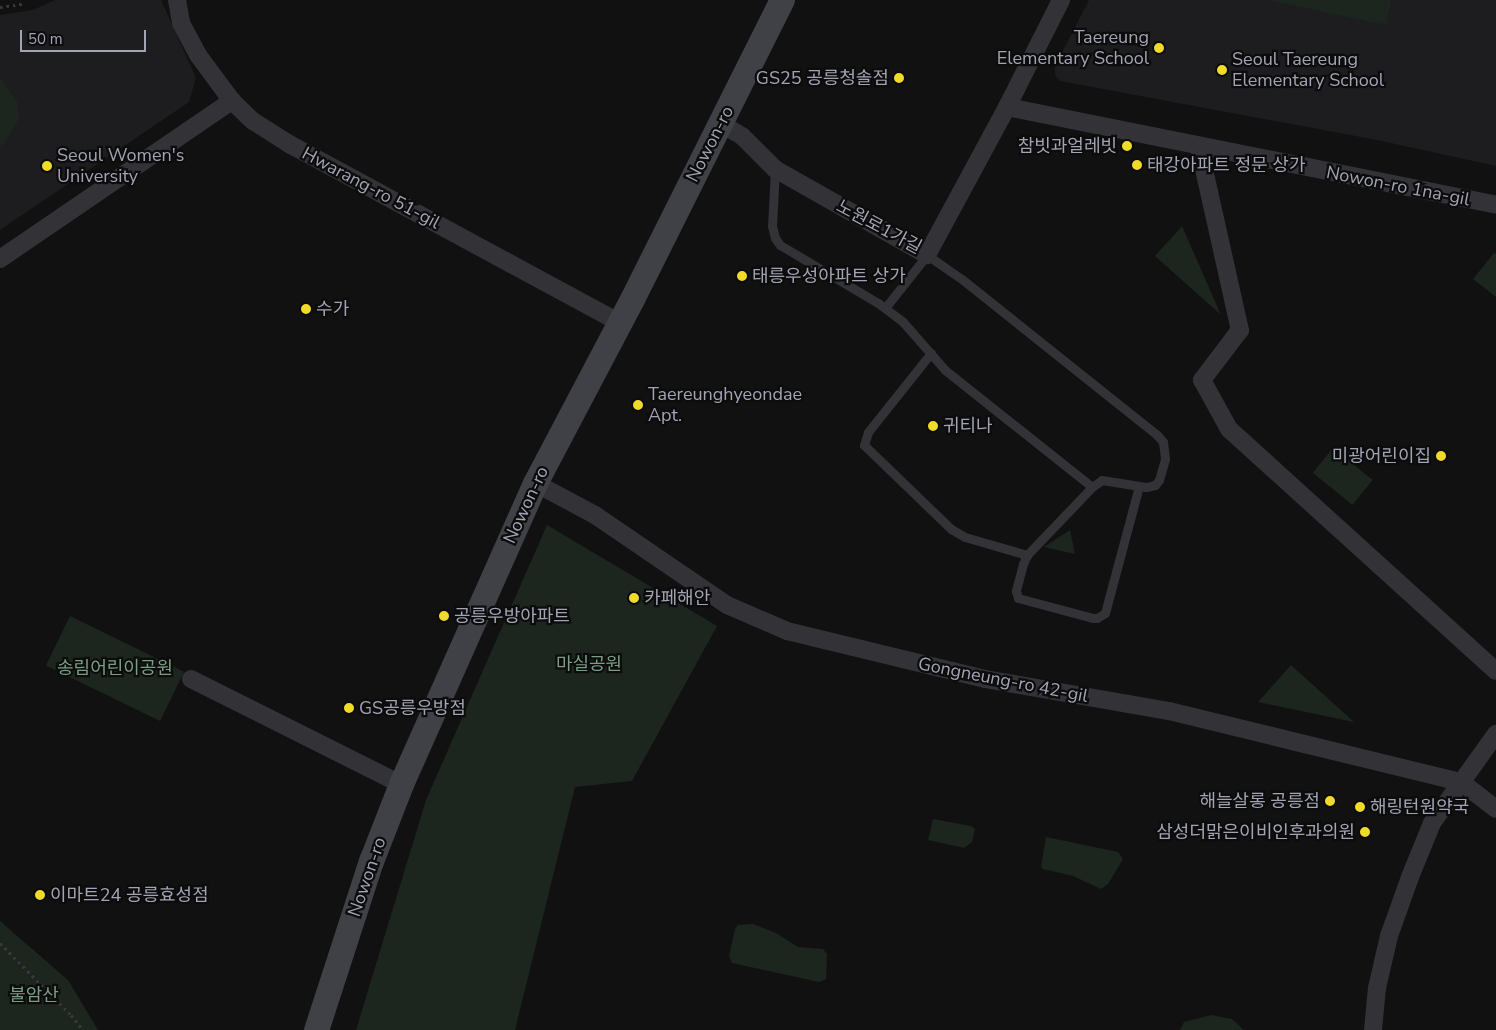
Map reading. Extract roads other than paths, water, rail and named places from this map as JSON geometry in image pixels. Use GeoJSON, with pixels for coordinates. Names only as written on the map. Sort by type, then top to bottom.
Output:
{"type":"FeatureCollection","features":[{"type":"Feature","properties":{"kind":"main road","name":"Nowon-ro"},"geometry":{"type":"LineString","coordinates":[[316,1030],[371,861],[401,784],[535,483],[620,322],[782,0]]}},
{"type":"Feature","properties":{"kind":"street","name":"Hwarang-ro 51-gil"},"geometry":{"type":"LineString","coordinates":[[176,0],[181,22],[198,55],[232,101],[253,121],[291,144],[620,322]]}},
{"type":"Feature","properties":{"kind":"street","name":"노원로1가길"},"geometry":{"type":"LineString","coordinates":[[720,123],[742,136],[775,169],[926,255],[1007,107],[1061,0]]}},
{"type":"Feature","properties":{"kind":"street"},"geometry":{"type":"LineString","coordinates":[[0,259],[232,101]]}},
{"type":"Feature","properties":{"kind":"street","name":"Nowon-ro 1na-gil"},"geometry":{"type":"LineString","coordinates":[[1007,107],[1496,205]]}},
{"type":"Feature","properties":{"kind":"street"},"geometry":{"type":"LineString","coordinates":[[1199,147],[1240,330],[1202,380],[1229,429],[1496,671]]}},
{"type":"Feature","properties":{"kind":"street","name":"Gongneung-ro 42-gil"},"geometry":{"type":"LineString","coordinates":[[535,483],[595,515],[727,605],[787,631],[985,679],[1169,711],[1460,782],[1496,809]]}},
{"type":"Feature","properties":{"kind":"street"},"geometry":{"type":"LineString","coordinates":[[190,679],[401,784]]}},
{"type":"Feature","properties":{"kind":"street"},"geometry":{"type":"LineString","coordinates":[[1373,1030],[1377,988],[1389,936],[1432,823],[1496,734]]}},
{"type":"Feature","properties":{"kind":"lane"},"geometry":{"type":"LineString","coordinates":[[775,169],[772,226],[775,238],[780,244],[885,308],[910,328],[945,370],[1092,487]]}},
{"type":"Feature","properties":{"kind":"lane"},"geometry":{"type":"LineString","coordinates":[[885,308],[926,255],[963,280],[1157,435],[1163,442],[1165,451],[1162,474],[1155,485],[1139,486],[1102,480],[1092,487],[1027,555],[1022,564],[1016,591],[1018,598],[1092,618],[1101,616],[1106,610],[1139,486]]}},
{"type":"Feature","properties":{"kind":"lane"},"geometry":{"type":"LineString","coordinates":[[931,353],[868,432],[864,445],[951,530],[965,537],[1027,555]]}},
{"type":"Feature","properties":{"kind":"place","name":"Taereung Elementary School"},"geometry":{"type":"Point","coordinates":[1159,48]}},
{"type":"Feature","properties":{"kind":"place","name":"Seoul Taereung Elementary School"},"geometry":{"type":"Point","coordinates":[1222,70]}},
{"type":"Feature","properties":{"kind":"place","name":"GS25 공릉청솔점"},"geometry":{"type":"Point","coordinates":[899,78]}},
{"type":"Feature","properties":{"kind":"place","name":"참빗과얼레빗"},"geometry":{"type":"Point","coordinates":[1127,146]}},
{"type":"Feature","properties":{"kind":"place","name":"태강아파트 정문 상가"},"geometry":{"type":"Point","coordinates":[1137,165]}},
{"type":"Feature","properties":{"kind":"place","name":"Seoul Women's University"},"geometry":{"type":"Point","coordinates":[47,166]}},
{"type":"Feature","properties":{"kind":"place","name":"태릉우성아파트 상가"},"geometry":{"type":"Point","coordinates":[742,276]}},
{"type":"Feature","properties":{"kind":"place","name":"수가"},"geometry":{"type":"Point","coordinates":[306,309]}},
{"type":"Feature","properties":{"kind":"place","name":"Taereunghyeondae Apt."},"geometry":{"type":"Point","coordinates":[638,405]}},
{"type":"Feature","properties":{"kind":"place","name":"귀티나"},"geometry":{"type":"Point","coordinates":[933,426]}},
{"type":"Feature","properties":{"kind":"place","name":"미광어린이집"},"geometry":{"type":"Point","coordinates":[1441,456]}},
{"type":"Feature","properties":{"kind":"place","name":"카페해안"},"geometry":{"type":"Point","coordinates":[634,598]}},
{"type":"Feature","properties":{"kind":"place","name":"공릉우방아파트"},"geometry":{"type":"Point","coordinates":[444,616]}},
{"type":"Feature","properties":{"kind":"place","name":"GS공릉우방점"},"geometry":{"type":"Point","coordinates":[349,708]}},
{"type":"Feature","properties":{"kind":"place","name":"해늘살롱 공릉점"},"geometry":{"type":"Point","coordinates":[1330,801]}},
{"type":"Feature","properties":{"kind":"place","name":"해링턴원약국"},"geometry":{"type":"Point","coordinates":[1360,807]}},
{"type":"Feature","properties":{"kind":"place","name":"삼성더맑은이비인후과의원"},"geometry":{"type":"Point","coordinates":[1365,832]}},
{"type":"Feature","properties":{"kind":"place","name":"이마트24 공릉효성점"},"geometry":{"type":"Point","coordinates":[40,895]}},
{"type":"Feature","properties":{"kind":"park label","name":"마실공원"},"geometry":{"type":"Point","coordinates":[589,664]}},
{"type":"Feature","properties":{"kind":"park label","name":"송림어린이공원"},"geometry":{"type":"Point","coordinates":[115,668]}},
{"type":"Feature","properties":{"kind":"park label","name":"불암산"},"geometry":{"type":"Point","coordinates":[34,995]}}]}
